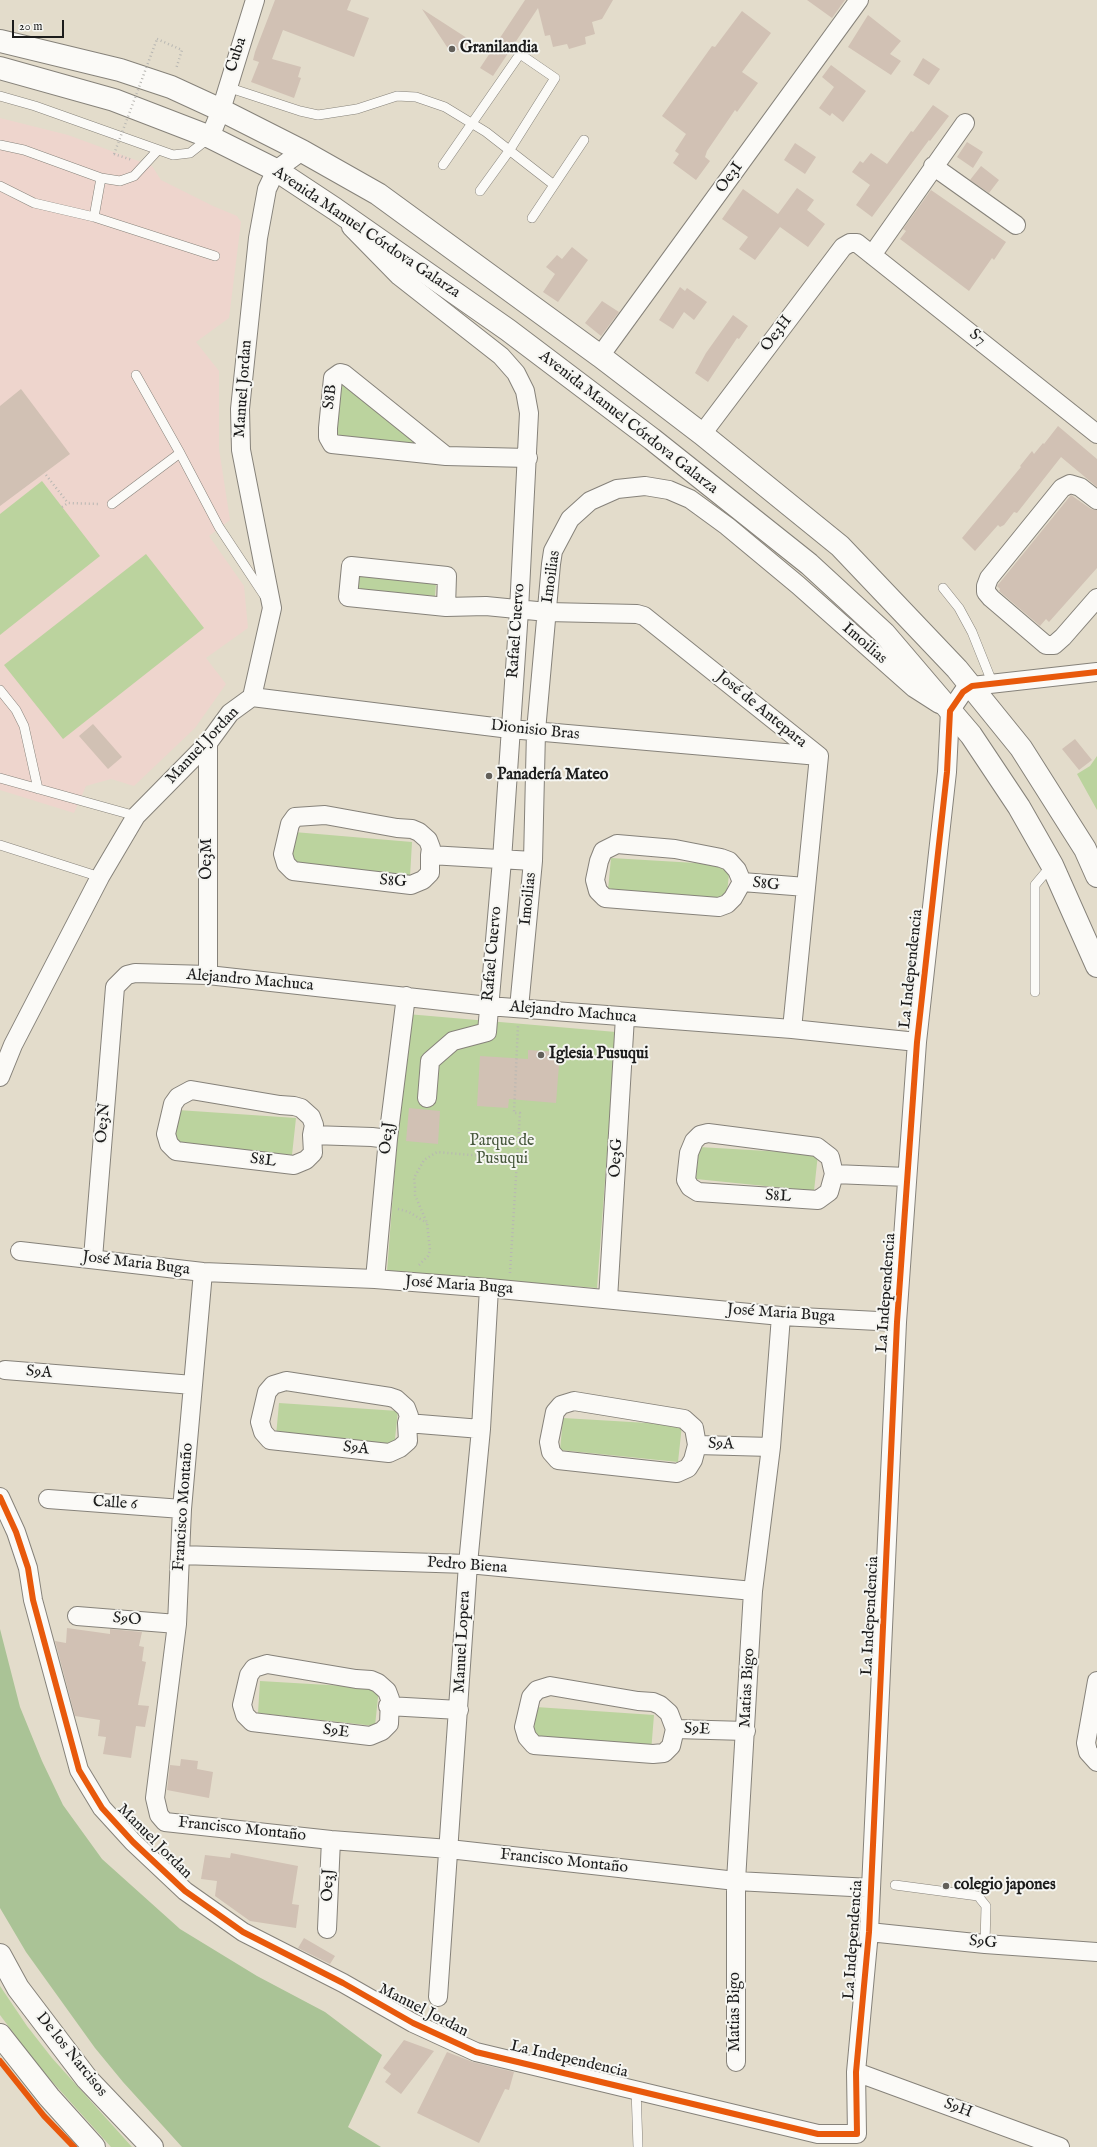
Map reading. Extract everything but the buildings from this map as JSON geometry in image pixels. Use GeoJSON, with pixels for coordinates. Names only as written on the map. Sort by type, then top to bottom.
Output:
{"type":"FeatureCollection","features":[{"type":"Feature","properties":{"kind":"main road","name":"Avenida Manuel Córdova Galarza"},"geometry":{"type":"LineString","coordinates":[[0,41],[120,70],[170,87],[221,110],[302,151],[378,194],[600,356],[702,434],[840,546],[982,684],[1021,748],[1091,850],[1097,876]]}},
{"type":"Feature","properties":{"kind":"main road","name":"Avenida Manuel Córdova Galarza"},"geometry":{"type":"LineString","coordinates":[[0,68],[95,93],[210,137],[276,170],[335,209],[508,330],[652,439],[809,564],[884,633],[971,735],[998,775],[1052,865],[1097,966]]}},
{"type":"Feature","properties":{"kind":"main road","name":"De los Narcisos"},"geometry":{"type":"LineString","coordinates":[[0,1955],[18,1988],[87,2079],[152,2147]]}},
{"type":"Feature","properties":{"kind":"main road"},"geometry":{"type":"LineString","coordinates":[[0,2035],[49,2098],[94,2147]]}},
{"type":"Feature","properties":{"kind":"street","name":"Cuba"},"geometry":{"type":"LineString","coordinates":[[221,110],[255,0]]}},
{"type":"Feature","properties":{"kind":"street","name":"Oe3I"},"geometry":{"type":"LineString","coordinates":[[600,356],[859,0]]}},
{"type":"Feature","properties":{"kind":"street"},"geometry":{"type":"LineString","coordinates":[[210,137],[221,110]]}},
{"type":"Feature","properties":{"kind":"street"},"geometry":{"type":"LineString","coordinates":[[872,255],[965,122]]}},
{"type":"Feature","properties":{"kind":"street"},"geometry":{"type":"LineString","coordinates":[[276,170],[302,151]]}},
{"type":"Feature","properties":{"kind":"street"},"geometry":{"type":"LineString","coordinates":[[933,166],[1016,225]]}},
{"type":"Feature","properties":{"kind":"street","name":"Manuel Jordan"},"geometry":{"type":"LineString","coordinates":[[0,1076],[13,1045],[100,877],[136,816],[208,743],[230,712],[252,697],[272,608],[241,450],[240,409],[258,238],[267,189],[276,170]]}},
{"type":"Feature","properties":{"kind":"street","name":"Rafael Cuervo"},"geometry":{"type":"LineString","coordinates":[[335,209],[376,254],[399,276],[501,356],[516,373],[525,391],[529,413],[528,458],[519,610],[502,860],[488,1006],[487,1032],[453,1041],[440,1050],[430,1061],[427,1098]]}},
{"type":"Feature","properties":{"kind":"street","name":"Oe3H"},"geometry":{"type":"LineString","coordinates":[[702,434],[843,247],[850,243],[857,243]]}},
{"type":"Feature","properties":{"kind":"street","name":"S7"},"geometry":{"type":"LineString","coordinates":[[857,243],[1097,434]]}},
{"type":"Feature","properties":{"kind":"street","name":"S8B"},"geometry":{"type":"LineString","coordinates":[[446,456],[344,374],[340,373],[333,378],[328,428],[328,437],[332,444],[446,456],[528,458]]}},
{"type":"Feature","properties":{"kind":"street"},"geometry":{"type":"LineString","coordinates":[[1097,500],[1080,487],[1070,484],[1062,488],[988,578],[986,592],[1046,645],[1054,645],[1064,637],[1097,598]]}},
{"type":"Feature","properties":{"kind":"street","name":"Imoilias"},"geometry":{"type":"LineString","coordinates":[[519,1008],[533,861],[536,732],[553,551],[570,519],[590,500],[617,488],[644,486],[669,490],[690,499],[727,526],[798,585],[914,688],[950,711]]}},
{"type":"Feature","properties":{"kind":"street","name":"José de Antepara"},"geometry":{"type":"LineString","coordinates":[[446,607],[447,576],[351,566],[348,597],[446,607],[486,606],[547,612],[637,614],[644,616],[819,756],[792,1029]]}},
{"type":"Feature","properties":{"kind":"street"},"geometry":{"type":"LineString","coordinates":[[950,711],[955,701],[963,692],[982,684],[1097,672]]}},
{"type":"Feature","properties":{"kind":"street","name":"Dionisio Bras"},"geometry":{"type":"LineString","coordinates":[[252,697],[536,732],[819,756]]}},
{"type":"Feature","properties":{"kind":"street","name":"La Independencia"},"geometry":{"type":"LineString","coordinates":[[476,2052],[636,2089],[818,2134],[856,2141],[856,2072],[869,1932],[897,1322],[916,1042],[947,772],[950,711]]}},
{"type":"Feature","properties":{"kind":"street","name":"Oe3M"},"geometry":{"type":"LineString","coordinates":[[208,743],[208,975]]}},
{"type":"Feature","properties":{"kind":"street","name":"S8G"},"geometry":{"type":"LineString","coordinates":[[325,815],[397,828],[412,829],[419,832],[428,840],[431,848],[430,855],[430,873],[423,880],[411,885],[293,872],[286,864],[283,854],[290,824],[295,817],[325,815]]}},
{"type":"Feature","properties":{"kind":"street","name":"S8G"},"geometry":{"type":"LineString","coordinates":[[617,844],[676,849],[716,857],[729,862],[741,876],[742,882],[733,898],[727,904],[719,907],[605,898],[598,891],[595,880],[603,851],[609,846],[617,844]]}},
{"type":"Feature","properties":{"kind":"street"},"geometry":{"type":"LineString","coordinates":[[430,855],[533,861]]}},
{"type":"Feature","properties":{"kind":"street","name":"S8G"},"geometry":{"type":"LineString","coordinates":[[742,882],[806,887]]}},
{"type":"Feature","properties":{"kind":"street","name":"Alejandro Machuca"},"geometry":{"type":"LineString","coordinates":[[115,988],[127,975],[135,973],[208,975],[488,1006],[792,1029],[916,1042]]}},
{"type":"Feature","properties":{"kind":"street","name":"Oe3N"},"geometry":{"type":"LineString","coordinates":[[93,1258],[115,988]]}},
{"type":"Feature","properties":{"kind":"street","name":"Oe3J"},"geometry":{"type":"LineString","coordinates":[[375,1280],[388,1139],[406,996]]}},
{"type":"Feature","properties":{"kind":"street","name":"Oe3G"},"geometry":{"type":"LineString","coordinates":[[608,1299],[625,1017]]}},
{"type":"Feature","properties":{"kind":"street","name":"S8L"},"geometry":{"type":"LineString","coordinates":[[191,1090],[302,1108],[311,1117],[314,1125],[312,1135],[313,1153],[306,1160],[294,1165],[176,1151],[169,1144],[166,1134],[173,1104],[178,1097],[191,1090]]}},
{"type":"Feature","properties":{"kind":"street","name":"S8L"},"geometry":{"type":"LineString","coordinates":[[708,1133],[726,1134],[817,1147],[830,1158],[834,1174],[829,1192],[818,1200],[698,1192],[690,1187],[686,1180],[689,1153],[694,1141],[700,1136],[708,1133]]}},
{"type":"Feature","properties":{"kind":"street"},"geometry":{"type":"LineString","coordinates":[[312,1135],[372,1136],[388,1139]]}},
{"type":"Feature","properties":{"kind":"street"},"geometry":{"type":"LineString","coordinates":[[834,1174],[907,1177]]}},
{"type":"Feature","properties":{"kind":"street","name":"José Maria Buga"},"geometry":{"type":"LineString","coordinates":[[20,1251],[93,1258],[203,1272],[414,1282],[508,1289],[781,1316],[897,1322]]}},
{"type":"Feature","properties":{"kind":"street","name":"Francisco Montaño"},"geometry":{"type":"LineString","coordinates":[[203,1272],[182,1509],[178,1624],[155,1798],[159,1815],[166,1822],[331,1840],[449,1849],[736,1881],[871,1888]]}},
{"type":"Feature","properties":{"kind":"street","name":"Manuel Lopera"},"geometry":{"type":"LineString","coordinates":[[438,1997],[468,1564],[481,1429],[489,1288]]}},
{"type":"Feature","properties":{"kind":"street","name":"Matias Bigo"},"geometry":{"type":"LineString","coordinates":[[736,2062],[736,1881],[746,1731],[753,1591],[771,1447],[781,1316]]}},
{"type":"Feature","properties":{"kind":"street","name":"S9A"},"geometry":{"type":"LineString","coordinates":[[5,1370],[193,1385]]}},
{"type":"Feature","properties":{"kind":"street","name":"S9A"},"geometry":{"type":"LineString","coordinates":[[286,1381],[396,1399],[406,1408],[409,1416],[407,1423],[408,1441],[400,1448],[389,1453],[270,1440],[263,1432],[260,1422],[267,1392],[273,1385],[286,1381]]}},
{"type":"Feature","properties":{"kind":"street","name":"S9A"},"geometry":{"type":"LineString","coordinates":[[574,1401],[678,1417],[694,1428],[697,1445],[693,1460],[688,1468],[677,1473],[558,1460],[551,1452],[549,1442],[555,1412],[561,1405],[574,1401]]}},
{"type":"Feature","properties":{"kind":"street"},"geometry":{"type":"LineString","coordinates":[[407,1423],[481,1429]]}},
{"type":"Feature","properties":{"kind":"street","name":"S9A"},"geometry":{"type":"LineString","coordinates":[[697,1445],[771,1447]]}},
{"type":"Feature","properties":{"kind":"street","name":"Manuel Jordan"},"geometry":{"type":"LineString","coordinates":[[0,1497],[16,1532],[28,1568],[33,1600],[79,1770],[102,1808],[133,1842],[185,1891],[243,1932],[343,1983],[412,2023],[476,2052]]}},
{"type":"Feature","properties":{"kind":"street","name":"Calle 6"},"geometry":{"type":"LineString","coordinates":[[48,1499],[182,1509]]}},
{"type":"Feature","properties":{"kind":"street","name":"Pedro Biena"},"geometry":{"type":"LineString","coordinates":[[180,1554],[468,1564],[753,1591]]}},
{"type":"Feature","properties":{"kind":"street","name":"S9O"},"geometry":{"type":"LineString","coordinates":[[78,1616],[178,1624]]}},
{"type":"Feature","properties":{"kind":"street","name":"S9E"},"geometry":{"type":"LineString","coordinates":[[267,1664],[378,1682],[387,1691],[390,1699],[388,1706],[389,1724],[382,1731],[370,1736],[252,1722],[245,1715],[242,1705],[248,1675],[254,1668],[267,1664]]}},
{"type":"Feature","properties":{"kind":"street"},"geometry":{"type":"LineString","coordinates":[[1097,1681],[1086,1743],[1088,1752],[1097,1762]]}},
{"type":"Feature","properties":{"kind":"street","name":"S9E"},"geometry":{"type":"LineString","coordinates":[[550,1686],[638,1701],[653,1702],[660,1705],[669,1713],[675,1729],[671,1746],[664,1753],[653,1754],[534,1744],[527,1737],[524,1727],[531,1697],[537,1690],[550,1686]]}},
{"type":"Feature","properties":{"kind":"street"},"geometry":{"type":"LineString","coordinates":[[388,1706],[459,1710]]}},
{"type":"Feature","properties":{"kind":"street","name":"S9E"},"geometry":{"type":"LineString","coordinates":[[675,1729],[746,1731]]}},
{"type":"Feature","properties":{"kind":"street","name":"Oe3J"},"geometry":{"type":"LineString","coordinates":[[327,1929],[331,1840]]}},
{"type":"Feature","properties":{"kind":"street","name":"S9G"},"geometry":{"type":"LineString","coordinates":[[869,1932],[986,1944],[1097,1952]]}},
{"type":"Feature","properties":{"kind":"street","name":"S9H"},"geometry":{"type":"LineString","coordinates":[[856,2072],[1060,2147]]}},
{"type":"Feature","properties":{"kind":"lane"},"geometry":{"type":"LineString","coordinates":[[443,165],[473,124],[520,54],[555,78],[510,151],[480,191]]}},
{"type":"Feature","properties":{"kind":"lane"},"geometry":{"type":"LineString","coordinates":[[227,87],[300,112],[318,115],[357,109],[396,96],[416,96],[445,107],[473,124],[554,185]]}},
{"type":"Feature","properties":{"kind":"lane"},"geometry":{"type":"LineString","coordinates":[[0,96],[35,106],[173,156],[183,155],[198,148],[210,137]]}},
{"type":"Feature","properties":{"kind":"lane"},"geometry":{"type":"LineString","coordinates":[[532,218],[584,140]]}},
{"type":"Feature","properties":{"kind":"lane"},"geometry":{"type":"LineString","coordinates":[[0,145],[24,150],[101,178],[120,181],[134,176],[158,150]]}},
{"type":"Feature","properties":{"kind":"lane"},"geometry":{"type":"LineString","coordinates":[[94,217],[101,178]]}},
{"type":"Feature","properties":{"kind":"lane"},"geometry":{"type":"LineString","coordinates":[[0,186],[34,203],[94,217],[215,256]]}},
{"type":"Feature","properties":{"kind":"lane"},"geometry":{"type":"LineString","coordinates":[[136,375],[180,453],[219,527],[272,608]]}},
{"type":"Feature","properties":{"kind":"lane"},"geometry":{"type":"LineString","coordinates":[[112,504],[180,453]]}},
{"type":"Feature","properties":{"kind":"lane"},"geometry":{"type":"LineString","coordinates":[[943,588],[959,608],[972,632],[982,684]]}},
{"type":"Feature","properties":{"kind":"lane"},"geometry":{"type":"LineString","coordinates":[[0,690],[16,710],[24,726],[38,789]]}},
{"type":"Feature","properties":{"kind":"lane"},"geometry":{"type":"LineString","coordinates":[[0,778],[136,816]]}},
{"type":"Feature","properties":{"kind":"lane"},"geometry":{"type":"LineString","coordinates":[[0,845],[100,877]]}},
{"type":"Feature","properties":{"kind":"lane"},"geometry":{"type":"LineString","coordinates":[[1035,992],[1035,885],[1052,865]]}},
{"type":"Feature","properties":{"kind":"lane"},"geometry":{"type":"LineString","coordinates":[[895,1885],[978,1896],[986,1906],[986,1944]]}},
{"type":"Feature","properties":{"kind":"lane"},"geometry":{"type":"LineString","coordinates":[[636,2089],[638,2147]]}},
{"type":"Feature","properties":{"kind":"path"},"geometry":{"type":"LineString","coordinates":[[134,160],[114,154],[157,40],[182,50]]}},
{"type":"Feature","properties":{"kind":"path"},"geometry":{"type":"LineString","coordinates":[[46,475],[68,503]]}},
{"type":"Feature","properties":{"kind":"path"},"geometry":{"type":"LineString","coordinates":[[62,507],[68,503],[112,504]]}},
{"type":"Feature","properties":{"kind":"path"},"geometry":{"type":"LineString","coordinates":[[508,1289],[520,1114],[514,1113],[519,1008]]}},
{"type":"Feature","properties":{"kind":"path"},"geometry":{"type":"LineString","coordinates":[[414,1282],[415,1269],[428,1256],[430,1250],[427,1223],[415,1195],[414,1178],[424,1160],[437,1152],[517,1160]]}},
{"type":"Feature","properties":{"kind":"path"},"geometry":{"type":"LineString","coordinates":[[382,1207],[409,1212],[427,1223]]}},
{"type":"Feature","properties":{"kind":"shaded area"},"geometry":{"type":"Polygon","coordinates":[[[0,118],[68,135],[152,166],[161,180],[213,206],[237,216],[241,222],[229,318],[196,342],[219,371],[219,449],[230,520],[209,536],[244,586],[248,628],[206,658],[226,684],[195,728],[134,786],[111,779],[86,786],[74,813],[0,790],[0,118]]]}},
{"type":"Feature","properties":{"kind":"green space"},"geometry":{"type":"Polygon","coordinates":[[[343,384],[420,445],[339,438],[337,433],[339,386],[343,384]]]}},
{"type":"Feature","properties":{"kind":"green space"},"geometry":{"type":"Polygon","coordinates":[[[42,481],[100,556],[0,635],[0,514],[42,481]]]}},
{"type":"Feature","properties":{"kind":"green space"},"geometry":{"type":"Polygon","coordinates":[[[146,554],[204,628],[63,739],[4,665],[146,554]]]}},
{"type":"Feature","properties":{"kind":"green space"},"geometry":{"type":"Polygon","coordinates":[[[359,576],[436,583],[435,596],[358,590],[359,576]]]}},
{"type":"Feature","properties":{"kind":"green space"},"geometry":{"type":"Polygon","coordinates":[[[1097,756],[1097,810],[1077,774],[1090,766],[1097,756]]]}},
{"type":"Feature","properties":{"kind":"green space"},"geometry":{"type":"Polygon","coordinates":[[[294,832],[412,842],[410,877],[291,867],[294,832]]]}},
{"type":"Feature","properties":{"kind":"green space"},"geometry":{"type":"Polygon","coordinates":[[[611,858],[730,865],[726,902],[608,890],[611,858]]]}},
{"type":"Feature","properties":{"kind":"green space","name":"Parque de Pusuqui"},"geometry":{"type":"Polygon","coordinates":[[[407,1014],[616,1032],[597,1288],[387,1271],[407,1014]]]}},
{"type":"Feature","properties":{"kind":"green space"},"geometry":{"type":"Polygon","coordinates":[[[178,1110],[296,1118],[292,1155],[175,1143],[178,1110]]]}},
{"type":"Feature","properties":{"kind":"green space"},"geometry":{"type":"Polygon","coordinates":[[[699,1147],[818,1154],[814,1191],[696,1179],[699,1147]]]}},
{"type":"Feature","properties":{"kind":"green space"},"geometry":{"type":"Polygon","coordinates":[[[279,1403],[398,1411],[394,1448],[276,1436],[279,1403]]]}},
{"type":"Feature","properties":{"kind":"green space"},"geometry":{"type":"Polygon","coordinates":[[[563,1418],[682,1425],[678,1462],[560,1450],[563,1418]]]}},
{"type":"Feature","properties":{"kind":"green space"},"geometry":{"type":"Polygon","coordinates":[[[0,1629],[20,1707],[42,1761],[63,1805],[102,1859],[180,1929],[257,1976],[325,2012],[382,2055],[348,2127],[381,2147],[182,2147],[123,2082],[95,2048],[26,1952],[0,1908],[0,1629]]]}},
{"type":"Feature","properties":{"kind":"green space"},"geometry":{"type":"Polygon","coordinates":[[[260,1681],[379,1688],[375,1726],[258,1713],[260,1681]]]}},
{"type":"Feature","properties":{"kind":"green space"},"geometry":{"type":"Polygon","coordinates":[[[536,1707],[654,1715],[651,1752],[533,1740],[536,1707]]]}},
{"type":"Feature","properties":{"kind":"green space"},"geometry":{"type":"Polygon","coordinates":[[[0,1986],[27,2026],[52,2058],[132,2147],[111,2147],[39,2067],[0,2015],[0,1986]]]}},
{"type":"Feature","properties":{"kind":"cycle path"},"geometry":{"type":"LineString","coordinates":[[0,1497],[16,1532],[28,1568],[33,1600],[79,1770],[102,1808],[133,1842],[185,1891],[243,1932],[343,1983],[413,2023],[476,2052],[818,2134],[857,2134],[856,2072],[869,1932],[897,1322],[917,1042],[947,772],[950,711],[963,692],[972,686],[1097,672]]}},
{"type":"Feature","properties":{"kind":"cycle path"},"geometry":{"type":"LineString","coordinates":[[0,2061],[44,2116],[74,2147]]}},
{"type":"Feature","properties":{"kind":"place","name":"Granilandia"},"geometry":{"type":"Point","coordinates":[452,49]}},
{"type":"Feature","properties":{"kind":"place","name":"Panadería Mateo"},"geometry":{"type":"Point","coordinates":[489,776]}},
{"type":"Feature","properties":{"kind":"place","name":"Iglesia Pusuqui"},"geometry":{"type":"Point","coordinates":[541,1055]}},
{"type":"Feature","properties":{"kind":"place","name":"colegio japones"},"geometry":{"type":"Point","coordinates":[946,1886]}}]}
